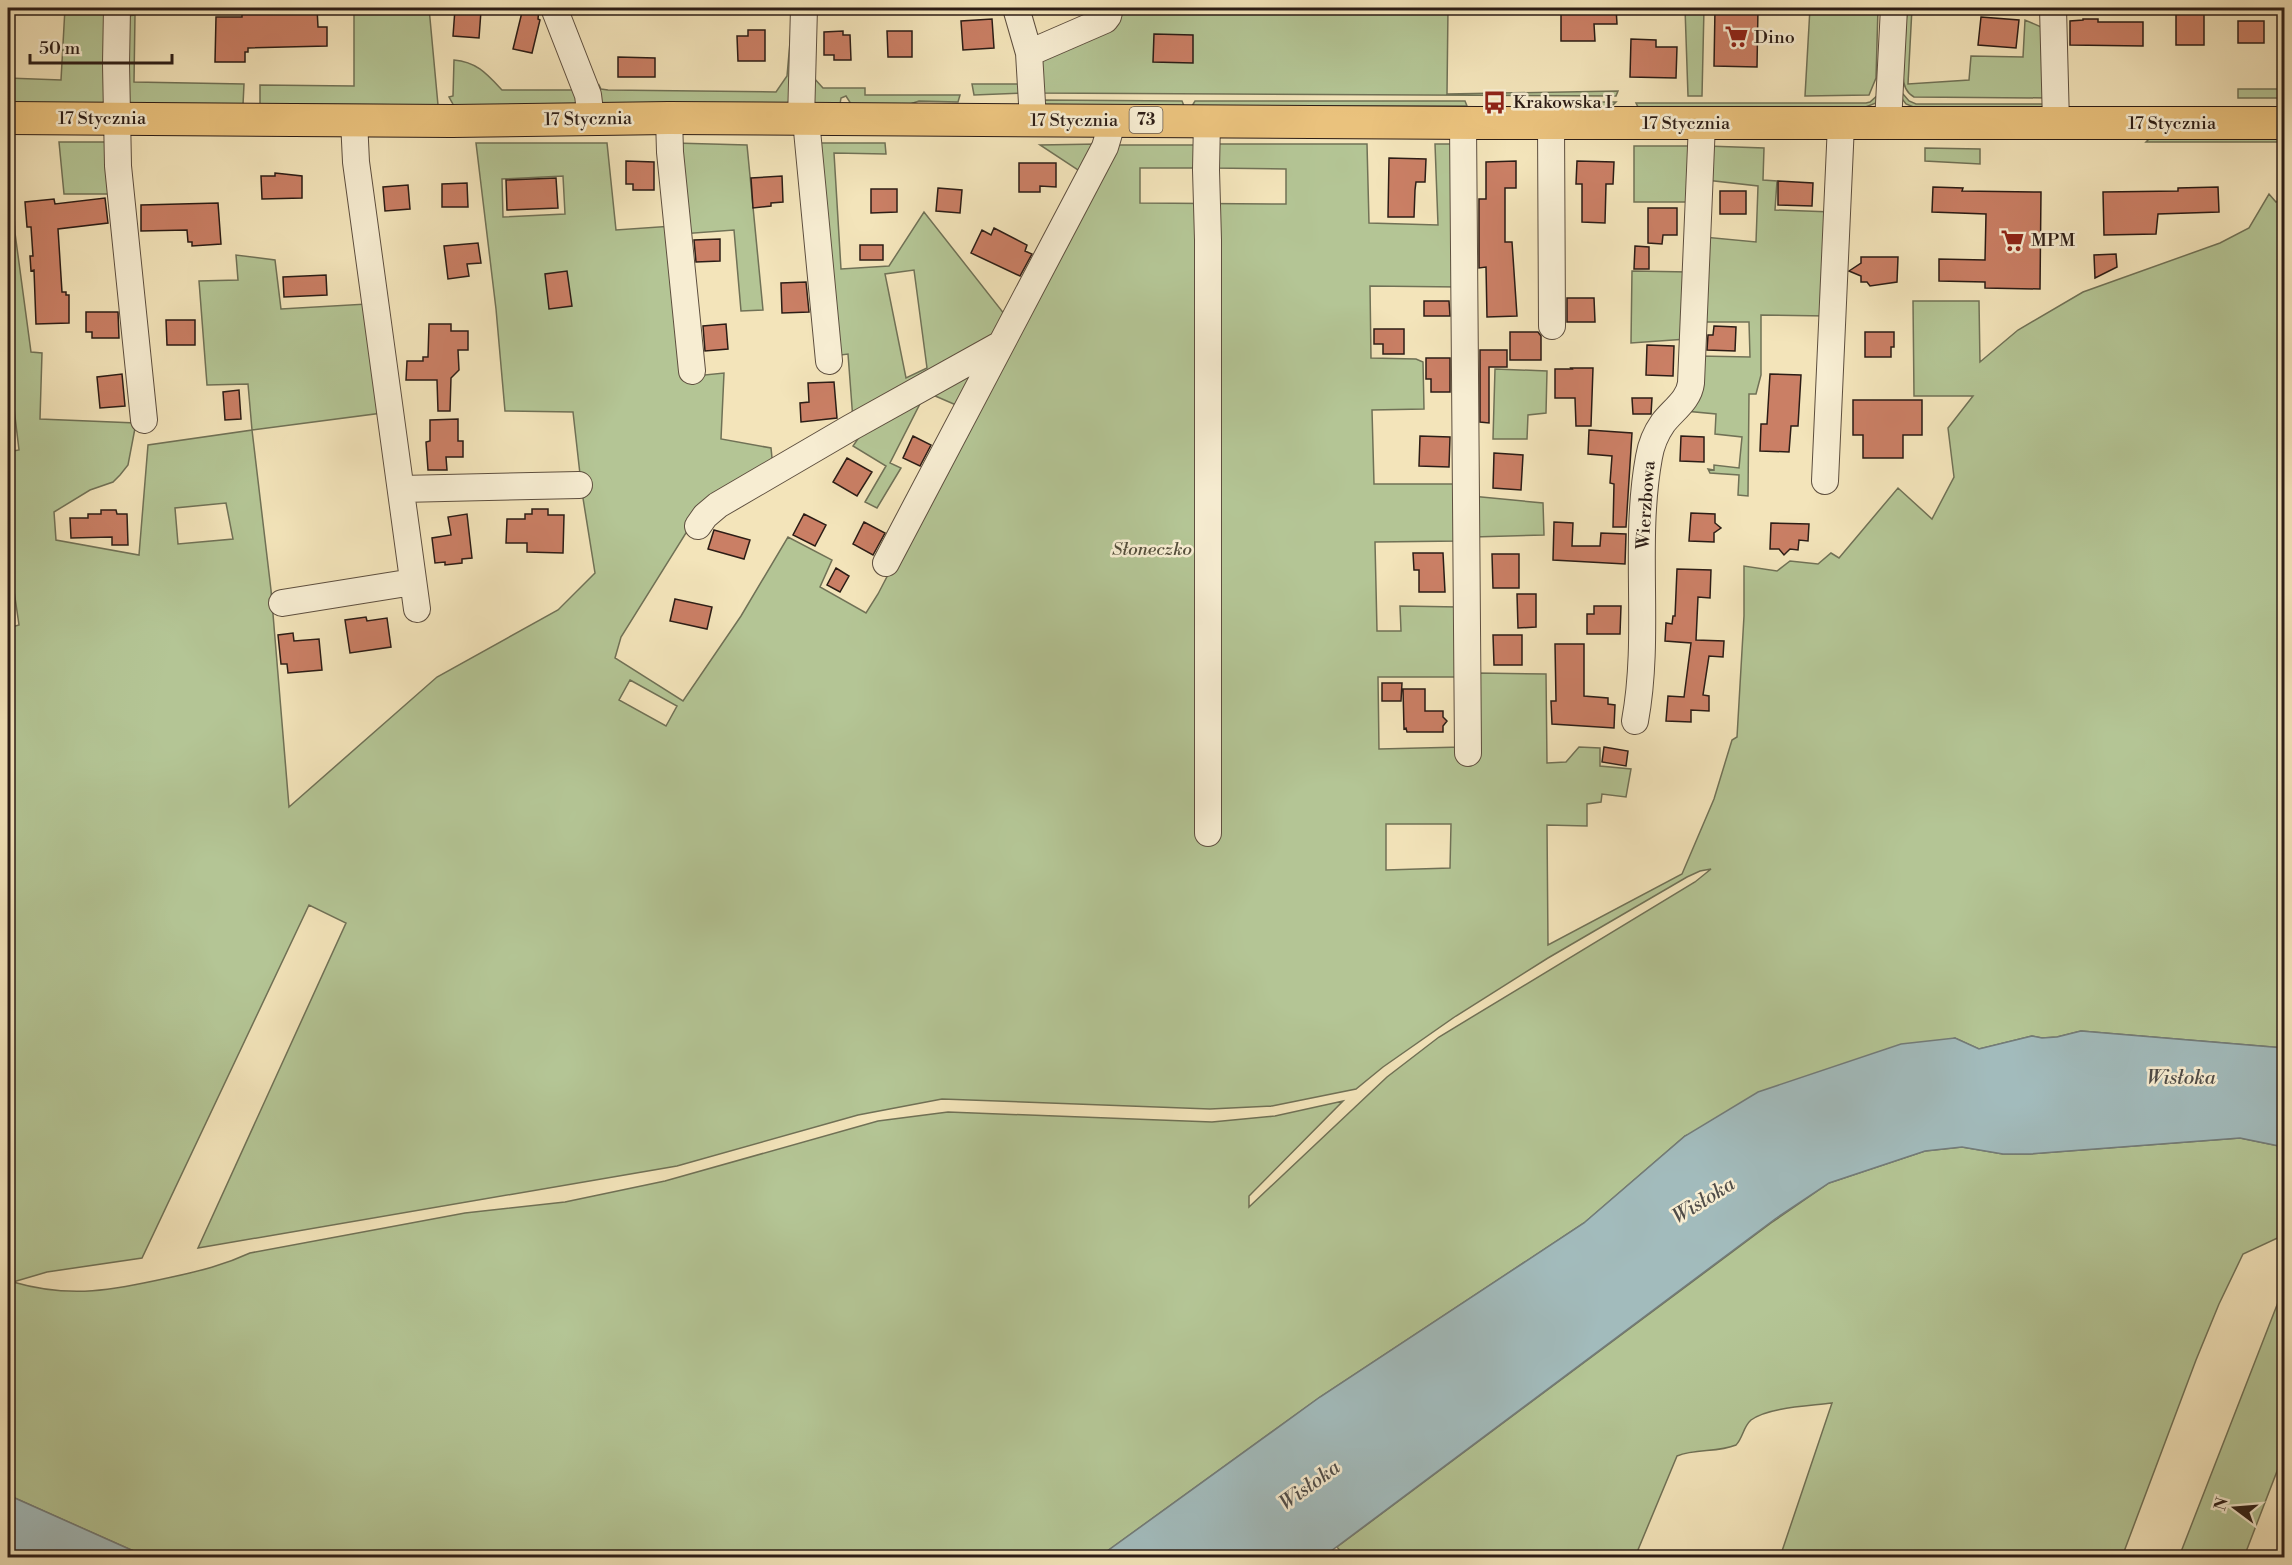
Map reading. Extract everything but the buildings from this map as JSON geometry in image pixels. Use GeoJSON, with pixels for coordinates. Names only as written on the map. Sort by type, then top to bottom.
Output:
{"type":"FeatureCollection","features":[{"type":"Feature","properties":{"kind":"main road","name":"17 Stycznia"},"geometry":{"type":"LineString","coordinates":[[8,118],[354,120],[669,118],[1841,124],[2284,123]]}},
{"type":"Feature","properties":{"kind":"street"},"geometry":{"type":"LineString","coordinates":[[117,8],[118,166],[144,420]]}},
{"type":"Feature","properties":{"kind":"street"},"geometry":{"type":"LineString","coordinates":[[554,8],[587,91],[591,119]]}},
{"type":"Feature","properties":{"kind":"street"},"geometry":{"type":"LineString","coordinates":[[804,8],[803,120],[829,362]]}},
{"type":"Feature","properties":{"kind":"street"},"geometry":{"type":"LineString","coordinates":[[1016,8],[1029,52],[1034,120]]}},
{"type":"Feature","properties":{"kind":"street"},"geometry":{"type":"LineString","coordinates":[[1029,52],[1105,20],[1110,8]]}},
{"type":"Feature","properties":{"kind":"street"},"geometry":{"type":"LineString","coordinates":[[1888,123],[1894,8]]}},
{"type":"Feature","properties":{"kind":"street"},"geometry":{"type":"LineString","coordinates":[[2053,8],[2056,123]]}},
{"type":"Feature","properties":{"kind":"street"},"geometry":{"type":"LineString","coordinates":[[669,118],[670,152],[692,371]]}},
{"type":"Feature","properties":{"kind":"street"},"geometry":{"type":"LineString","coordinates":[[354,120],[356,162],[417,609]]}},
{"type":"Feature","properties":{"kind":"street"},"geometry":{"type":"LineString","coordinates":[[886,563],[1105,147],[1113,120]]}},
{"type":"Feature","properties":{"kind":"street"},"geometry":{"type":"LineString","coordinates":[[1208,121],[1206,170],[1208,833]]}},
{"type":"Feature","properties":{"kind":"street"},"geometry":{"type":"LineString","coordinates":[[1463,123],[1468,753]]}},
{"type":"Feature","properties":{"kind":"street"},"geometry":{"type":"LineString","coordinates":[[1551,123],[1552,326]]}},
{"type":"Feature","properties":{"kind":"street","name":"Wierzbowa"},"geometry":{"type":"LineString","coordinates":[[1635,721],[1640,680],[1643,523],[1649,454],[1657,433],[1688,395],[1691,383],[1702,123]]}},
{"type":"Feature","properties":{"kind":"street"},"geometry":{"type":"LineString","coordinates":[[1825,481],[1841,124]]}},
{"type":"Feature","properties":{"kind":"street"},"geometry":{"type":"LineString","coordinates":[[698,526],[705,516],[718,505],[1001,344]]}},
{"type":"Feature","properties":{"kind":"street"},"geometry":{"type":"LineString","coordinates":[[401,489],[579,485]]}},
{"type":"Feature","properties":{"kind":"street"},"geometry":{"type":"LineString","coordinates":[[282,603],[413,582]]}},
{"type":"Feature","properties":{"kind":"green space"},"geometry":{"type":"Polygon","coordinates":[[[65,8],[110,8],[109,104],[8,104],[8,78],[61,80],[65,8]]]}},
{"type":"Feature","properties":{"kind":"green space"},"geometry":{"type":"Polygon","coordinates":[[[354,8],[429,8],[438,105],[260,104],[260,85],[354,86],[354,8]]]}},
{"type":"Feature","properties":{"kind":"green space"},"geometry":{"type":"Polygon","coordinates":[[[793,8],[790,101],[787,105],[610,108],[600,103],[596,93],[599,85],[601,89],[608,90],[776,92],[787,76],[793,8]]]}},
{"type":"Feature","properties":{"kind":"green space"},"geometry":{"type":"Polygon","coordinates":[[[1115,8],[1448,8],[1447,94],[1618,91],[1616,96],[1037,93],[1035,76],[1044,58],[1115,8]]]}},
{"type":"Feature","properties":{"kind":"green space"},"geometry":{"type":"Polygon","coordinates":[[[1685,8],[1704,8],[1702,96],[1688,96],[1685,8]]]}},
{"type":"Feature","properties":{"kind":"green space"},"geometry":{"type":"Polygon","coordinates":[[[1810,8],[1878,8],[1876,78],[1869,95],[1805,96],[1810,8]]]}},
{"type":"Feature","properties":{"kind":"green space"},"geometry":{"type":"Polygon","coordinates":[[[1907,8],[1912,8],[1908,84],[1969,80],[1971,56],[2023,57],[2025,20],[2048,30],[2049,98],[1914,97],[1904,85],[1903,78],[1907,8]]]}},
{"type":"Feature","properties":{"kind":"green space"},"geometry":{"type":"Polygon","coordinates":[[[135,15],[134,82],[244,84],[243,105],[127,105],[128,16],[135,15]]]}},
{"type":"Feature","properties":{"kind":"green space"},"geometry":{"type":"Polygon","coordinates":[[[454,60],[475,66],[502,90],[581,90],[578,104],[454,106],[449,97],[453,96],[454,60]]]}},
{"type":"Feature","properties":{"kind":"green space"},"geometry":{"type":"Polygon","coordinates":[[[813,77],[823,88],[865,88],[865,95],[960,95],[958,102],[851,104],[846,96],[841,98],[840,104],[812,104],[813,77]]]}},
{"type":"Feature","properties":{"kind":"green space"},"geometry":{"type":"Polygon","coordinates":[[[972,84],[1025,84],[1024,93],[974,95],[972,84]]]}},
{"type":"Feature","properties":{"kind":"green space"},"geometry":{"type":"Polygon","coordinates":[[[2238,89],[2284,89],[2284,98],[2238,98],[2238,89]]]}},
{"type":"Feature","properties":{"kind":"green space"},"geometry":{"type":"Polygon","coordinates":[[[1880,93],[1876,103],[1863,108],[1638,107],[1636,103],[1866,103],[1880,93]]]}},
{"type":"Feature","properties":{"kind":"green space"},"geometry":{"type":"Polygon","coordinates":[[[1903,94],[1909,101],[1916,104],[2049,104],[2050,109],[1916,108],[1906,104],[1899,95],[1903,94]]]}},
{"type":"Feature","properties":{"kind":"green space"},"geometry":{"type":"Polygon","coordinates":[[[1040,100],[1182,101],[1184,106],[1039,105],[1040,100]]]}},
{"type":"Feature","properties":{"kind":"green space"},"geometry":{"type":"Polygon","coordinates":[[[1195,101],[1465,101],[1467,106],[1192,106],[1195,101]]]}},
{"type":"Feature","properties":{"kind":"green space"},"geometry":{"type":"Polygon","coordinates":[[[1530,102],[1616,102],[1612,106],[1531,107],[1530,102]]]}},
{"type":"Feature","properties":{"kind":"green space"},"geometry":{"type":"Polygon","coordinates":[[[2151,137],[2284,137],[2284,142],[2146,142],[2151,137]]]}},
{"type":"Feature","properties":{"kind":"green space","name":"Słoneczko"},"geometry":{"type":"Polygon","coordinates":[[[8,141],[10,141],[15,233],[31,352],[42,353],[40,419],[136,423],[128,465],[120,475],[113,482],[90,490],[54,512],[56,540],[139,555],[148,445],[252,430],[271,590],[289,807],[437,677],[558,610],[595,573],[582,492],[573,412],[505,411],[496,309],[476,143],[607,143],[616,230],[673,226],[695,376],[724,373],[721,439],[771,448],[773,468],[686,521],[691,525],[621,637],[615,658],[683,701],[741,616],[788,537],[832,560],[820,587],[866,613],[878,594],[1080,205],[1114,145],[1204,145],[1193,168],[1140,168],[1140,203],[1286,204],[1286,169],[1212,168],[1213,144],[1367,144],[1369,223],[1438,225],[1435,144],[1458,144],[1460,287],[1370,286],[1371,358],[1416,359],[1423,362],[1424,409],[1372,410],[1374,484],[1460,484],[1460,541],[1375,542],[1377,631],[1401,631],[1400,606],[1459,607],[1462,677],[1378,677],[1379,749],[1462,747],[1477,673],[1546,674],[1547,763],[1566,762],[1579,747],[1600,748],[1600,766],[1631,769],[1626,797],[1602,794],[1601,802],[1587,804],[1587,826],[1547,825],[1548,945],[1682,874],[1714,799],[1732,740],[1737,737],[1744,616],[1744,566],[1777,571],[1790,561],[1818,564],[1831,553],[1839,558],[1898,488],[1932,519],[1954,477],[1948,428],[1973,396],[1914,396],[1913,301],[1979,301],[1980,362],[2018,330],[2083,292],[2220,243],[2249,228],[2269,194],[2276,202],[2284,199],[2284,1048],[2081,1031],[2057,1037],[2032,1036],[1979,1049],[1955,1038],[1685,1136],[1584,1223],[1320,1397],[1099,1557],[147,1557],[8,1495],[8,628],[19,625],[12,577],[8,577],[8,452],[19,450],[13,400],[8,400],[8,141]],[[563,176],[502,179],[503,217],[565,214],[563,176]],[[226,503],[175,508],[178,544],[233,539],[226,503]],[[630,680],[619,700],[666,726],[677,706],[630,680]],[[1386,824],[1386,870],[1450,868],[1451,824],[1386,824]],[[1711,869],[1687,877],[1548,958],[1456,1016],[1383,1067],[1356,1089],[1272,1106],[1210,1109],[942,1099],[858,1115],[677,1166],[198,1248],[346,923],[309,905],[142,1258],[47,1272],[13,1282],[54,1290],[74,1291],[131,1286],[202,1270],[250,1253],[465,1213],[565,1202],[665,1181],[878,1121],[948,1112],[1212,1122],[1275,1116],[1343,1101],[1249,1196],[1249,1207],[1387,1077],[1439,1037],[1695,882],[1711,869]]]}},
{"type":"Feature","properties":{"kind":"green space"},"geometry":{"type":"Polygon","coordinates":[[[59,142],[111,142],[115,194],[64,194],[59,142]]]}},
{"type":"Feature","properties":{"kind":"green space"},"geometry":{"type":"Polygon","coordinates":[[[674,143],[747,145],[763,310],[741,311],[734,230],[681,234],[674,143]]]}},
{"type":"Feature","properties":{"kind":"green space"},"geometry":{"type":"Polygon","coordinates":[[[814,143],[885,143],[886,154],[834,153],[841,269],[889,266],[924,212],[1009,320],[1005,330],[853,420],[848,354],[833,356],[814,143]],[[914,270],[885,274],[906,378],[927,368],[914,270]]]}},
{"type":"Feature","properties":{"kind":"green space"},"geometry":{"type":"Polygon","coordinates":[[[1099,144],[1084,174],[1040,145],[1099,144]]]}},
{"type":"Feature","properties":{"kind":"green space"},"geometry":{"type":"Polygon","coordinates":[[[1634,146],[1694,146],[1692,202],[1634,202],[1634,146]]]}},
{"type":"Feature","properties":{"kind":"green space"},"geometry":{"type":"Polygon","coordinates":[[[1707,146],[1764,148],[1763,180],[1777,181],[1775,210],[1832,212],[1827,316],[1761,315],[1761,375],[1756,394],[1749,394],[1748,496],[1738,495],[1739,475],[1710,473],[1708,469],[1714,470],[1714,465],[1739,468],[1742,437],[1715,434],[1716,414],[1685,411],[1699,356],[1750,357],[1749,322],[1700,322],[1704,237],[1756,242],[1758,186],[1706,180],[1707,146]]]}},
{"type":"Feature","properties":{"kind":"green space"},"geometry":{"type":"Polygon","coordinates":[[[1925,148],[1980,149],[1980,164],[1925,161],[1925,148]]]}},
{"type":"Feature","properties":{"kind":"green space"},"geometry":{"type":"Polygon","coordinates":[[[236,255],[275,260],[281,309],[367,304],[382,413],[252,430],[248,384],[207,385],[199,281],[238,280],[236,255]]]}},
{"type":"Feature","properties":{"kind":"green space"},"geometry":{"type":"Polygon","coordinates":[[[1632,271],[1689,272],[1687,339],[1631,343],[1632,271]]]}},
{"type":"Feature","properties":{"kind":"green space"},"geometry":{"type":"Polygon","coordinates":[[[972,367],[981,372],[963,408],[926,392],[972,367]]]}},
{"type":"Feature","properties":{"kind":"green space"},"geometry":{"type":"Polygon","coordinates":[[[1495,369],[1547,371],[1546,413],[1528,415],[1527,439],[1493,439],[1495,369]]]}},
{"type":"Feature","properties":{"kind":"green space"},"geometry":{"type":"Polygon","coordinates":[[[926,392],[890,463],[901,468],[877,508],[865,502],[886,466],[853,446],[868,424],[926,392]]]}},
{"type":"Feature","properties":{"kind":"green space"},"geometry":{"type":"Polygon","coordinates":[[[1471,496],[1543,503],[1544,535],[1473,537],[1471,496]]]}},
{"type":"Feature","properties":{"kind":"green space"},"geometry":{"type":"Polygon","coordinates":[[[2240,1138],[2284,1147],[2284,1235],[2243,1254],[2196,1360],[2122,1557],[1780,1557],[1832,1403],[1768,1412],[1751,1420],[1736,1445],[1677,1456],[1635,1557],[1346,1558],[1337,1547],[1771,1223],[1829,1183],[1925,1151],[1962,1147],[2003,1154],[2030,1154],[2240,1138]]]}},
{"type":"Feature","properties":{"kind":"green space"},"geometry":{"type":"Polygon","coordinates":[[[2284,1287],[2284,1453],[2244,1557],[2179,1557],[2284,1287]]]}},
{"type":"Feature","properties":{"kind":"water","name":"Wisłoka"},"geometry":{"type":"Polygon","coordinates":[[[2081,1031],[2284,1048],[2284,1147],[2240,1138],[2030,1154],[2003,1154],[1962,1147],[1925,1151],[1829,1183],[1775,1219],[1323,1557],[1099,1557],[1320,1397],[1584,1223],[1685,1136],[1758,1092],[1901,1044],[1955,1038],[1979,1049],[2032,1036],[2057,1037],[2081,1031]]]}},
{"type":"Feature","properties":{"kind":"water"},"geometry":{"type":"Polygon","coordinates":[[[8,1495],[147,1557],[8,1557],[8,1495]]]}},
{"type":"Feature","properties":{"kind":"place","name":"Dino"},"geometry":{"type":"Point","coordinates":[1736,37]}},
{"type":"Feature","properties":{"kind":"place","name":"Krakowska I"},"geometry":{"type":"Point","coordinates":[1495,102]}},
{"type":"Feature","properties":{"kind":"place","name":"MPM"},"geometry":{"type":"Point","coordinates":[2013,240]}}]}
